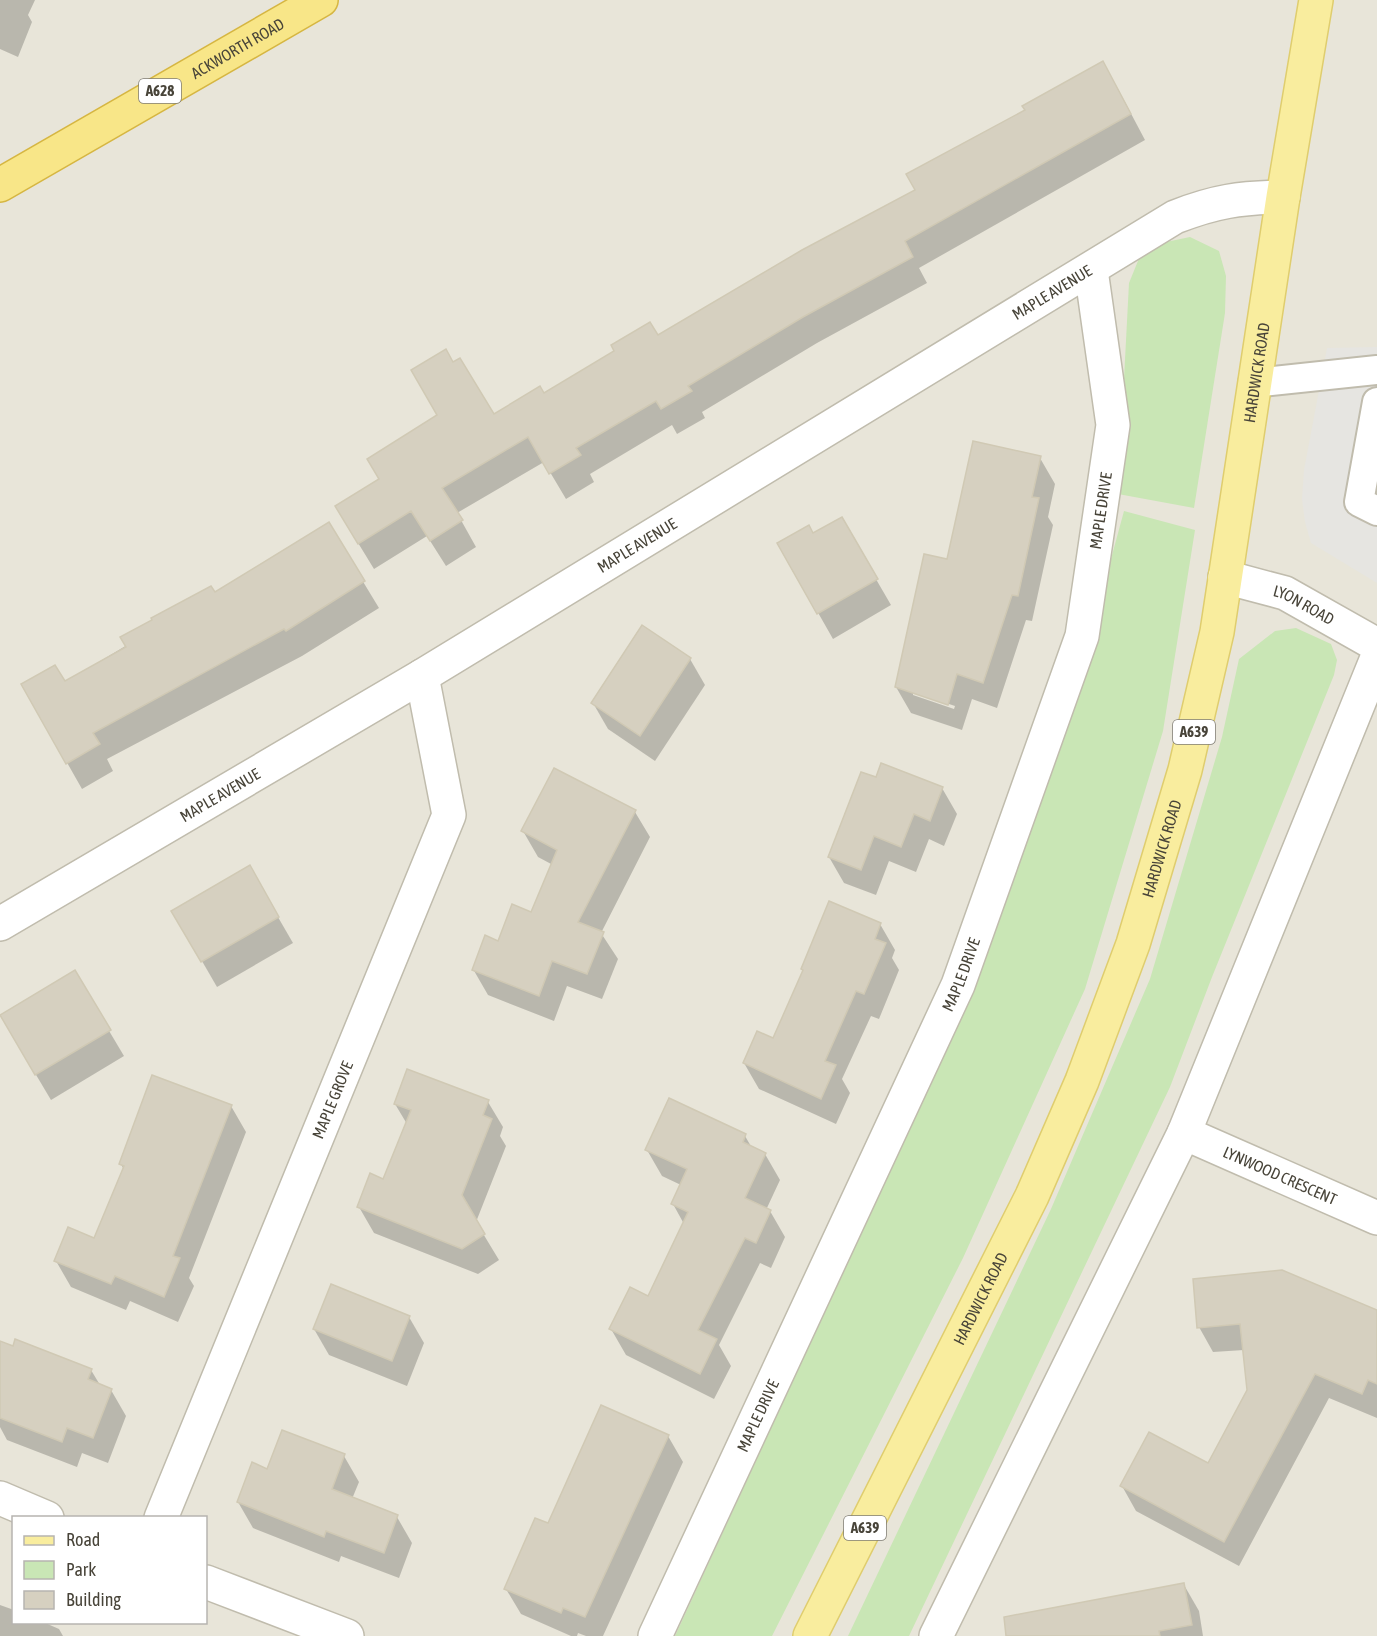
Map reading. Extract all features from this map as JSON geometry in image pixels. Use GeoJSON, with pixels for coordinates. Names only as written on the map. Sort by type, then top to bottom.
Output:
{"type":"FeatureCollection","features":[{"type":"Feature","properties":{"kind":"highway","name":"ACKWORTH ROAD"},"geometry":{"type":"LineString","coordinates":[[0,185],[321,0]]}},
{"type":"Feature","properties":{"kind":"main road","name":"HARDWICK ROAD"},"geometry":{"type":"LineString","coordinates":[[810,1636],[1032,1196],[1082,1081],[1133,944],[1185,770],[1217,632],[1253,382],[1316,0]]}},
{"type":"Feature","properties":{"kind":"street","name":"MAPLE AVENUE"},"geometry":{"type":"LineString","coordinates":[[0,924],[422,676],[1175,217],[1208,204],[1234,198],[1283,196]]}},
{"type":"Feature","properties":{"kind":"street","name":"MAPLE DRIVE"},"geometry":{"type":"LineString","coordinates":[[655,1636],[958,985],[1082,636],[1113,425],[1091,270]]}},
{"type":"Feature","properties":{"kind":"street","name":"LYON ROAD"},"geometry":{"type":"LineString","coordinates":[[1225,577],[1285,593],[1377,645]]}},
{"type":"Feature","properties":{"kind":"street"},"geometry":{"type":"LineString","coordinates":[[936,1636],[1184,1133],[1377,658]]}},
{"type":"Feature","properties":{"kind":"street","name":"MAPLE GROVE"},"geometry":{"type":"LineString","coordinates":[[162,1516],[449,815],[422,676]]}},
{"type":"Feature","properties":{"kind":"street","name":"LYNWOOD CRESCENT"},"geometry":{"type":"LineString","coordinates":[[1184,1133],[1377,1218]]}},
{"type":"Feature","properties":{"kind":"street"},"geometry":{"type":"LineString","coordinates":[[0,1498],[42,1516]]}},
{"type":"Feature","properties":{"kind":"street"},"geometry":{"type":"LineString","coordinates":[[207,1582],[347,1636]]}},
{"type":"Feature","properties":{"kind":"lane"},"geometry":{"type":"LineString","coordinates":[[1253,382],[1377,370]]}},
{"type":"Feature","properties":{"kind":"lane"},"geometry":{"type":"LineString","coordinates":[[1377,402],[1359,502],[1377,511]]}},
{"type":"Feature","properties":{"kind":"shaded area"},"geometry":{"type":"Polygon","coordinates":[[[0,0],[1377,0],[1377,1636],[0,1636],[0,0]]]}},
{"type":"Feature","properties":{"kind":"shaded area"},"geometry":{"type":"Polygon","coordinates":[[[1377,347],[1377,583],[1311,543],[1302,499],[1304,470],[1327,348],[1377,347]]]}},
{"type":"Feature","properties":{"kind":"green space"},"geometry":{"type":"Polygon","coordinates":[[[1190,237],[1219,251],[1226,276],[1225,313],[1194,508],[1118,494],[1129,283],[1140,256],[1166,242],[1190,237]]]}},
{"type":"Feature","properties":{"kind":"green space"},"geometry":{"type":"Polygon","coordinates":[[[1124,511],[1195,530],[1163,731],[1085,989],[963,1258],[772,1636],[675,1636],[911,1124],[1066,725],[1124,511]]]}},
{"type":"Feature","properties":{"kind":"green space"},"geometry":{"type":"Polygon","coordinates":[[[1296,628],[1331,644],[1337,660],[1334,675],[1170,1087],[909,1636],[848,1636],[1051,1209],[1150,979],[1222,737],[1239,659],[1275,631],[1296,628]]]}},
{"type":"Feature","properties":{"kind":"building"},"geometry":{"type":"Polygon","coordinates":[[[1103,61],[1131,114],[905,241],[913,257],[803,317],[688,386],[692,391],[661,409],[656,401],[576,448],[581,455],[549,474],[528,437],[442,488],[463,520],[430,541],[411,511],[358,544],[335,506],[379,479],[367,459],[437,415],[411,370],[446,349],[453,362],[460,358],[494,414],[540,386],[544,393],[614,351],[611,345],[650,322],[658,335],[802,250],[915,190],[906,174],[1025,110],[1022,106],[1103,61]]]}},
{"type":"Feature","properties":{"kind":"building"},"geometry":{"type":"Polygon","coordinates":[[[973,441],[1041,456],[1032,497],[1039,498],[1018,596],[1012,595],[983,683],[957,674],[948,705],[895,687],[924,554],[947,559],[973,441]]]}},
{"type":"Feature","properties":{"kind":"building"},"geometry":{"type":"Polygon","coordinates":[[[842,517],[878,579],[817,614],[777,543],[809,525],[813,533],[842,517]]]}},
{"type":"Feature","properties":{"kind":"building"},"geometry":{"type":"Polygon","coordinates":[[[329,522],[365,581],[286,631],[284,629],[93,733],[100,744],[66,764],[21,684],[55,665],[65,681],[126,647],[120,637],[152,620],[151,618],[211,586],[215,592],[329,522]]]}},
{"type":"Feature","properties":{"kind":"building"},"geometry":{"type":"Polygon","coordinates":[[[642,625],[691,658],[640,736],[591,703],[642,625]]]}},
{"type":"Feature","properties":{"kind":"building"},"geometry":{"type":"Polygon","coordinates":[[[881,763],[943,787],[930,821],[914,814],[901,847],[874,836],[861,870],[828,857],[861,772],[876,777],[881,763]]]}},
{"type":"Feature","properties":{"kind":"building"},"geometry":{"type":"Polygon","coordinates":[[[554,768],[636,810],[578,922],[604,932],[587,974],[552,961],[539,996],[472,970],[485,935],[498,941],[512,904],[531,912],[557,850],[521,831],[554,768]]]}},
{"type":"Feature","properties":{"kind":"building"},"geometry":{"type":"Polygon","coordinates":[[[250,865],[279,917],[201,962],[171,911],[250,865]]]}},
{"type":"Feature","properties":{"kind":"building"},"geometry":{"type":"Polygon","coordinates":[[[829,901],[881,923],[875,939],[886,943],[864,994],[856,991],[825,1061],[836,1065],[821,1099],[743,1063],[757,1031],[773,1038],[803,970],[801,969],[829,901]]]}},
{"type":"Feature","properties":{"kind":"building"},"geometry":{"type":"Polygon","coordinates":[[[75,970],[111,1030],[35,1075],[0,1015],[75,970]]]}},
{"type":"Feature","properties":{"kind":"building"},"geometry":{"type":"Polygon","coordinates":[[[407,1069],[489,1100],[483,1115],[492,1119],[462,1195],[485,1234],[462,1249],[357,1207],[370,1173],[383,1179],[411,1110],[394,1104],[407,1069]]]}},
{"type":"Feature","properties":{"kind":"building"},"geometry":{"type":"Polygon","coordinates":[[[152,1075],[232,1105],[173,1256],[180,1258],[164,1297],[115,1276],[111,1284],[54,1261],[68,1227],[94,1238],[124,1166],[119,1164],[152,1075]]]}},
{"type":"Feature","properties":{"kind":"building"},"geometry":{"type":"Polygon","coordinates":[[[669,1098],[746,1134],[743,1142],[766,1153],[745,1198],[771,1210],[756,1243],[745,1238],[698,1330],[717,1339],[700,1374],[609,1329],[630,1287],[648,1296],[688,1212],[671,1204],[687,1169],[645,1150],[669,1098]]]}},
{"type":"Feature","properties":{"kind":"building"},"geometry":{"type":"Polygon","coordinates":[[[1282,1270],[1377,1310],[1377,1384],[1368,1380],[1362,1394],[1315,1374],[1224,1542],[1120,1486],[1149,1432],[1208,1463],[1247,1390],[1240,1324],[1197,1328],[1193,1279],[1282,1270]]]}},
{"type":"Feature","properties":{"kind":"building"},"geometry":{"type":"Polygon","coordinates":[[[331,1284],[410,1316],[392,1361],[313,1329],[331,1284]]]}},
{"type":"Feature","properties":{"kind":"building"},"geometry":{"type":"Polygon","coordinates":[[[15,1339],[92,1369],[88,1379],[112,1389],[93,1438],[67,1428],[62,1442],[0,1418],[0,1341],[13,1346],[15,1339]]]}},
{"type":"Feature","properties":{"kind":"building"},"geometry":{"type":"Polygon","coordinates":[[[601,1405],[669,1435],[585,1617],[563,1608],[561,1613],[504,1589],[535,1518],[548,1523],[601,1405]]]}},
{"type":"Feature","properties":{"kind":"building"},"geometry":{"type":"Polygon","coordinates":[[[282,1430],[345,1454],[332,1489],[398,1515],[384,1553],[326,1531],[324,1537],[237,1502],[252,1462],[267,1469],[282,1430]]]}},
{"type":"Feature","properties":{"kind":"building"},"geometry":{"type":"Polygon","coordinates":[[[1184,1583],[1192,1625],[1159,1631],[1160,1636],[1006,1636],[1004,1617],[1184,1583]]]}}]}
